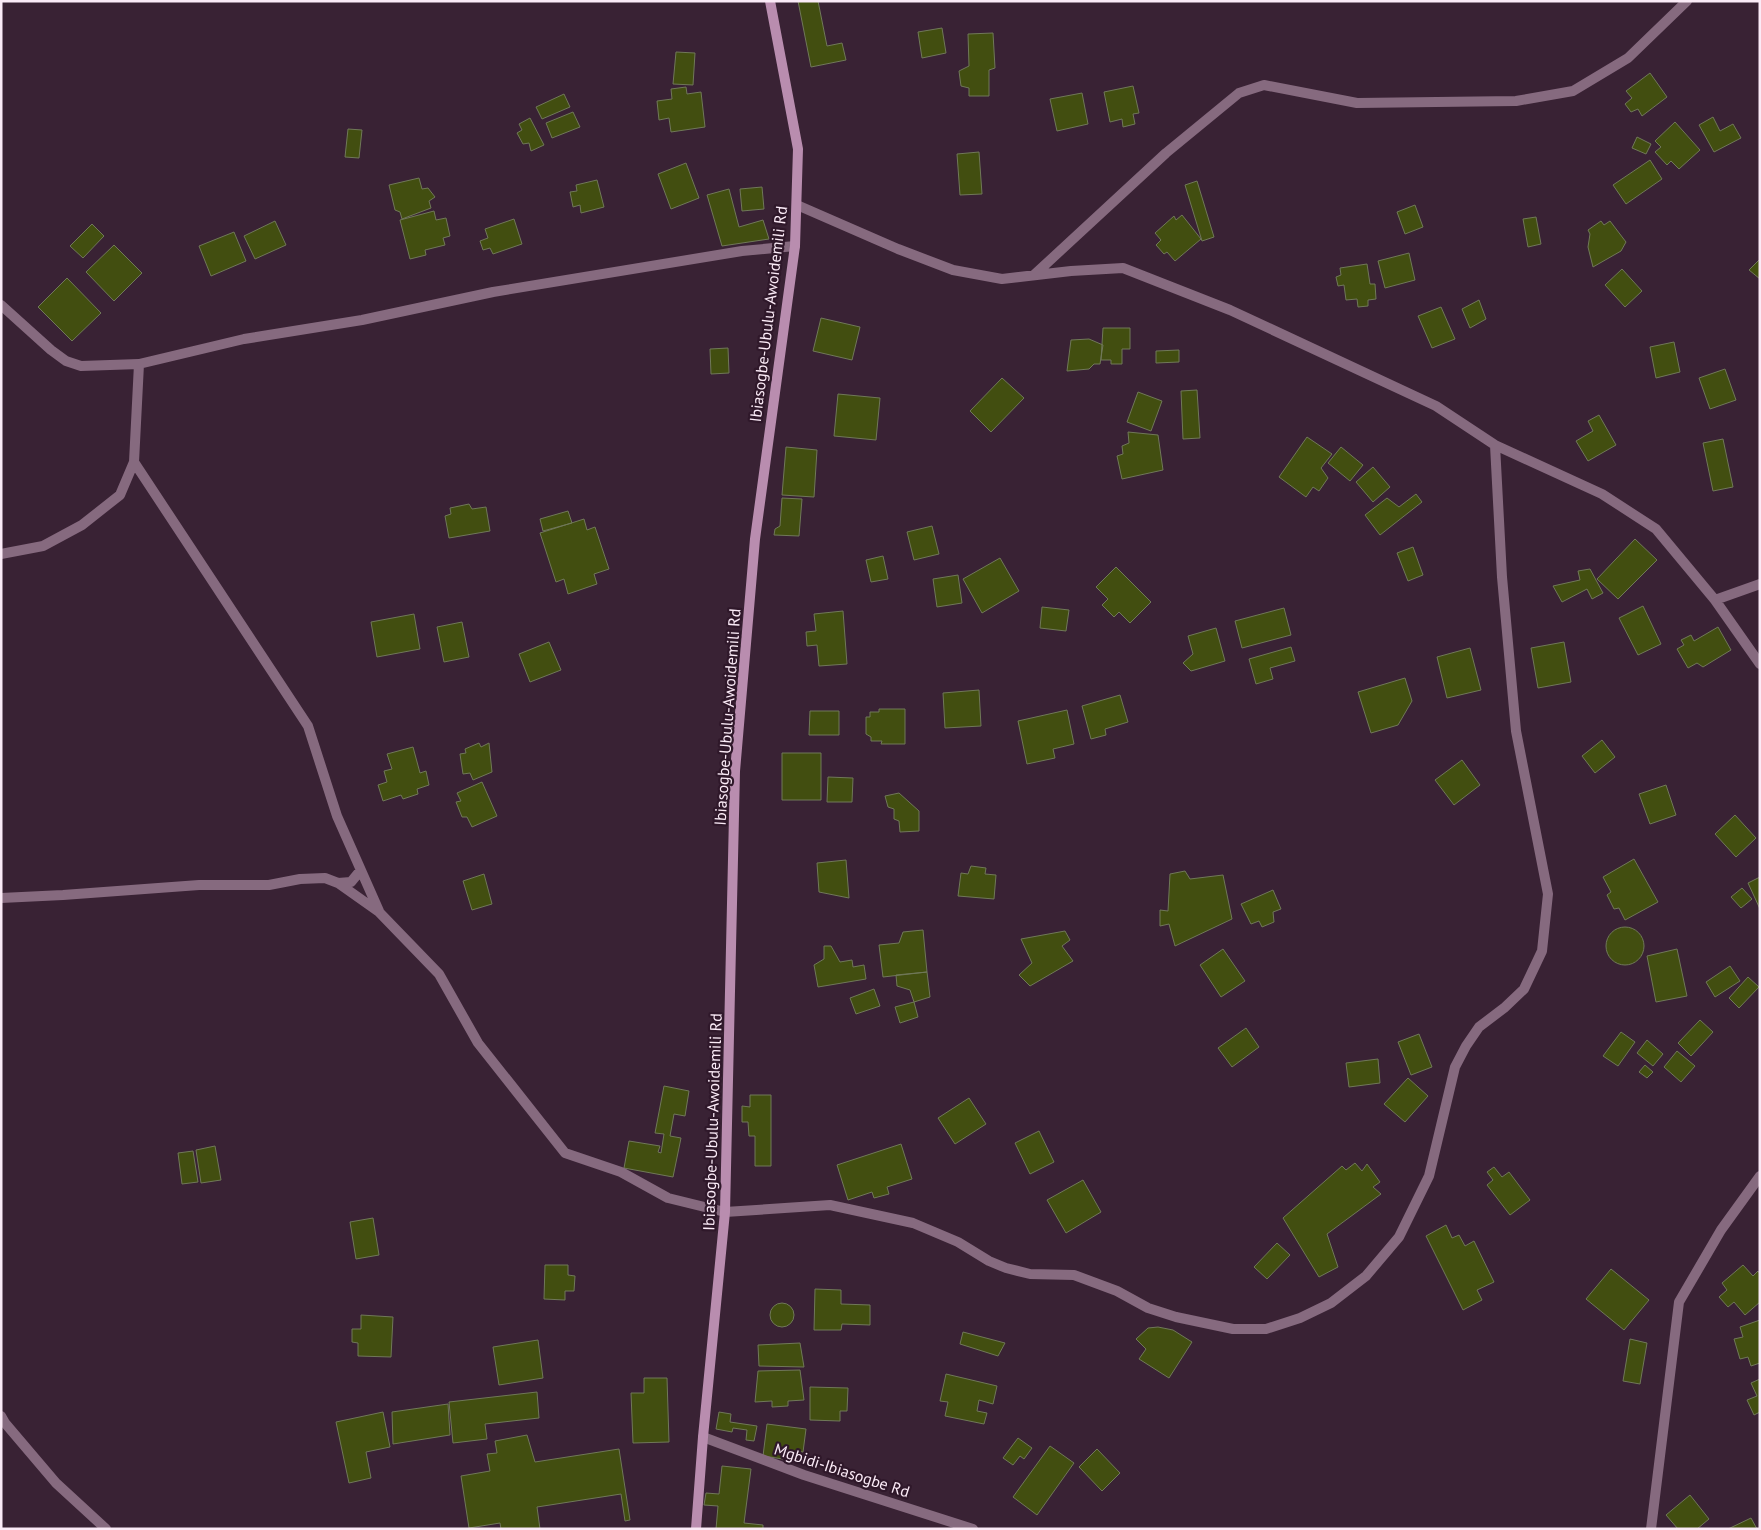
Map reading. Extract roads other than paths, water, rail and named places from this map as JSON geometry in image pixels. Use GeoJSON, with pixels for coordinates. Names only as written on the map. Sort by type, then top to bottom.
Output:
{"type":"FeatureCollection","features":[{"type":"Feature","properties":{"kind":"street","name":"Ibiasogbe-Ubulu-Awoidemili Rd"},"geometry":{"type":"LineString","coordinates":[[696,1529],[725,1212],[735,772],[755,539],[795,246],[797,205],[798,149],[770,1]]}},
{"type":"Feature","properties":{"kind":"street"},"geometry":{"type":"LineString","coordinates":[[1034,275],[1166,153],[1239,93],[1264,85],[1357,103],[1516,102],[1573,91],[1628,58],[1687,1]]}},
{"type":"Feature","properties":{"kind":"street"},"geometry":{"type":"LineString","coordinates":[[797,205],[898,249],[953,270],[1002,280],[1071,271],[1123,268],[1230,310],[1436,406],[1495,445],[1602,494],[1656,529],[1715,600],[1760,664]]}},
{"type":"Feature","properties":{"kind":"street"},"geometry":{"type":"LineString","coordinates":[[1,305],[66,361],[81,366],[139,364],[244,339],[362,320],[493,292],[742,252],[795,246]]}},
{"type":"Feature","properties":{"kind":"street"},"geometry":{"type":"LineString","coordinates":[[1,554],[43,546],[82,525],[120,495],[134,462],[139,364]]}},
{"type":"Feature","properties":{"kind":"street"},"geometry":{"type":"LineString","coordinates":[[1,898],[199,885],[270,885],[300,879],[325,878],[338,883],[379,912],[439,974],[478,1043],[565,1153],[621,1172],[668,1198],[725,1212],[830,1205],[913,1223],[958,1242],[989,1261],[1006,1268],[1030,1274],[1074,1275],[1116,1291],[1148,1308],[1176,1317],[1233,1329],[1266,1329],[1300,1318],[1331,1303],[1366,1276],[1399,1237],[1429,1176],[1455,1067],[1479,1027],[1504,1008],[1524,989],[1542,951],[1548,894],[1516,731],[1502,577],[1495,445]]}},
{"type":"Feature","properties":{"kind":"street"},"geometry":{"type":"LineString","coordinates":[[134,462],[308,726],[337,816],[379,912]]}},
{"type":"Feature","properties":{"kind":"street"},"geometry":{"type":"LineString","coordinates":[[1715,600],[1760,584]]}},
{"type":"Feature","properties":{"kind":"street"},"geometry":{"type":"LineString","coordinates":[[338,883],[351,882],[360,871]]}},
{"type":"Feature","properties":{"kind":"street"},"geometry":{"type":"LineString","coordinates":[[1651,1529],[1679,1302],[1721,1230],[1760,1176]]}},
{"type":"Feature","properties":{"kind":"street"},"geometry":{"type":"LineString","coordinates":[[1,1416],[56,1483],[106,1529]]}},
{"type":"Feature","properties":{"kind":"street","name":"Mgbidi-Ibiasogbe Rd"},"geometry":{"type":"LineString","coordinates":[[703,1437],[804,1475],[973,1529]]}}]}
